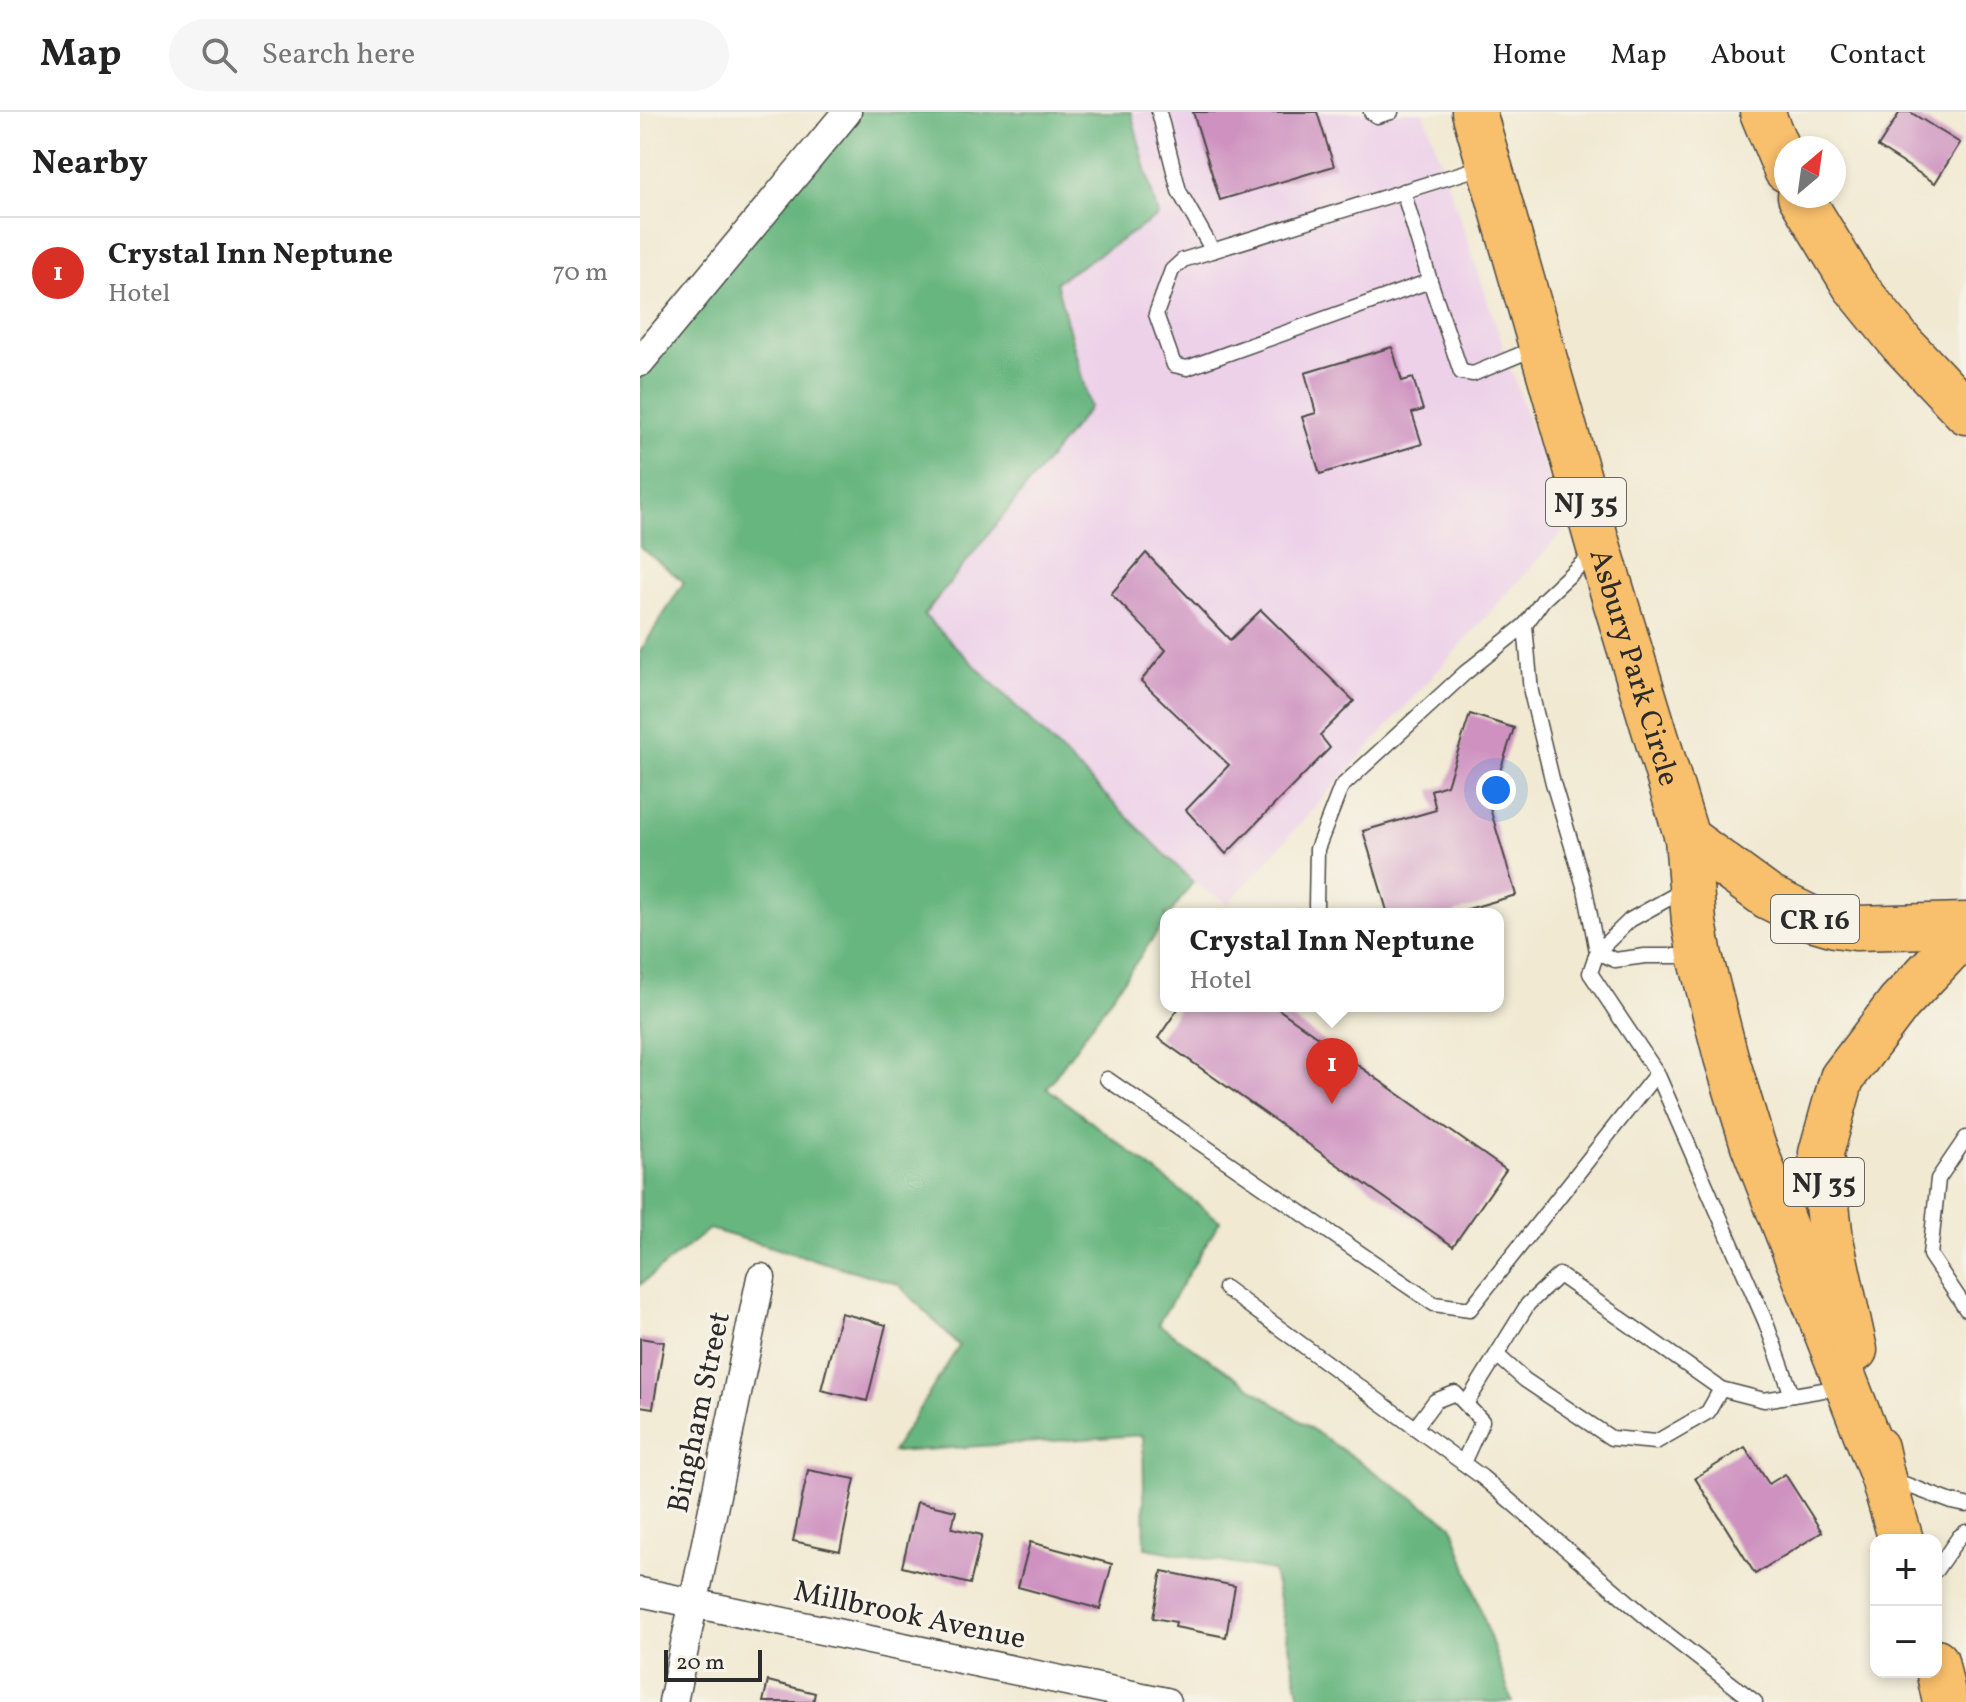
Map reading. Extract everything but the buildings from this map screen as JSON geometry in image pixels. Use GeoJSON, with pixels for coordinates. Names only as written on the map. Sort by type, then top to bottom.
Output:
{"type":"FeatureCollection","features":[{"type":"Feature","properties":{"kind":"main road"},"geometry":{"type":"LineString","coordinates":[[1467,112],[1489,165]]}},
{"type":"Feature","properties":{"kind":"main road","name":"Asbury Park Circle"},"geometry":{"type":"LineString","coordinates":[[1474,112],[1599,548],[1687,838]]}},
{"type":"Feature","properties":{"kind":"main road"},"geometry":{"type":"LineString","coordinates":[[1762,112],[1774,141]]}},
{"type":"Feature","properties":{"kind":"main road"},"geometry":{"type":"LineString","coordinates":[[1807,208],[1854,285],[1902,344],[1966,412]]}},
{"type":"Feature","properties":{"kind":"main road","name":"NJ 35"},"geometry":{"type":"LineString","coordinates":[[1687,838],[1700,956],[1726,1057],[1753,1145],[1882,1475]]}},
{"type":"Feature","properties":{"kind":"main road","name":"CR 16"},"geometry":{"type":"LineString","coordinates":[[1687,838],[1768,897],[1811,918],[1856,928],[1966,925]]}},
{"type":"Feature","properties":{"kind":"main road","name":"NJ 35"},"geometry":{"type":"LineString","coordinates":[[1899,1534],[1882,1475],[1831,1240],[1821,1153],[1842,1078],[1899,1003],[1966,932]]}},
{"type":"Feature","properties":{"kind":"main road"},"geometry":{"type":"LineString","coordinates":[[1940,1678],[1945,1702]]}},
{"type":"Feature","properties":{"kind":"street"},"geometry":{"type":"LineString","coordinates":[[640,362],[847,112]]}},
{"type":"Feature","properties":{"kind":"street","name":"Bingham Street"},"geometry":{"type":"LineString","coordinates":[[673,1702],[761,1278]]}},
{"type":"Feature","properties":{"kind":"street","name":"Millbrook Avenue"},"geometry":{"type":"LineString","coordinates":[[640,1592],[1166,1702]]}},
{"type":"Feature","properties":{"kind":"lane"},"geometry":{"type":"LineString","coordinates":[[1159,112],[1179,191],[1213,251]]}},
{"type":"Feature","properties":{"kind":"lane"},"geometry":{"type":"LineString","coordinates":[[1371,112],[1377,116],[1391,112]]}},
{"type":"Feature","properties":{"kind":"lane"},"geometry":{"type":"LineString","coordinates":[[1430,281],[1187,368],[1174,365],[1156,314],[1172,270],[1183,260],[1489,165]]}},
{"type":"Feature","properties":{"kind":"lane"},"geometry":{"type":"LineString","coordinates":[[1403,191],[1461,372],[1473,374],[1541,346]]}},
{"type":"Feature","properties":{"kind":"lane"},"geometry":{"type":"LineString","coordinates":[[1316,906],[1317,849],[1341,787],[1465,673],[1525,625],[1543,600],[1599,548]]}},
{"type":"Feature","properties":{"kind":"lane"},"geometry":{"type":"LineString","coordinates":[[1525,625],[1531,692],[1553,783],[1585,889],[1597,952]]}},
{"type":"Feature","properties":{"kind":"lane"},"geometry":{"type":"LineString","coordinates":[[1691,886],[1630,920],[1597,952],[1590,973],[1657,1073],[1766,1323],[1792,1395]]}},
{"type":"Feature","properties":{"kind":"lane"},"geometry":{"type":"LineString","coordinates":[[1597,952],[1615,960],[1645,956],[1700,956]]}},
{"type":"Feature","properties":{"kind":"lane"},"geometry":{"type":"LineString","coordinates":[[1107,1079],[1434,1304],[1470,1309],[1657,1073]]}},
{"type":"Feature","properties":{"kind":"lane"},"geometry":{"type":"LineString","coordinates":[[1966,1138],[1938,1179],[1930,1255],[1966,1309]]}},
{"type":"Feature","properties":{"kind":"lane"},"geometry":{"type":"LineString","coordinates":[[1466,1404],[1528,1304],[1559,1275],[1721,1389],[1764,1400],[1846,1386]]}},
{"type":"Feature","properties":{"kind":"lane"},"geometry":{"type":"LineString","coordinates":[[1225,1288],[1463,1463],[1653,1623],[1755,1702]]}},
{"type":"Feature","properties":{"kind":"lane"},"geometry":{"type":"LineString","coordinates":[[1497,1355],[1525,1380],[1611,1438],[1656,1442],[1708,1412],[1721,1389]]}},
{"type":"Feature","properties":{"kind":"lane"},"geometry":{"type":"LineString","coordinates":[[1415,1428],[1435,1401],[1455,1393],[1482,1421],[1463,1463]]}},
{"type":"Feature","properties":{"kind":"lane"},"geometry":{"type":"LineString","coordinates":[[1882,1475],[1966,1505]]}},
{"type":"Feature","properties":{"kind":"lane"},"geometry":{"type":"LineString","coordinates":[[1942,1561],[1966,1532]]}},
{"type":"Feature","properties":{"kind":"shaded area"},"geometry":{"type":"Polygon","coordinates":[[[1131,112],[1424,112],[1565,529],[1228,904],[1193,882],[924,615],[1090,407],[1056,282],[1158,216],[1131,112]]]}},
{"type":"Feature","properties":{"kind":"green space"},"geometry":{"type":"Polygon","coordinates":[[[832,112],[1131,112],[1158,216],[1056,282],[1090,407],[924,615],[1193,882],[1174,908],[1160,908],[1160,928],[1047,1088],[1220,1221],[1158,1324],[1452,1525],[1512,1702],[1301,1702],[1273,1571],[1145,1548],[1143,1435],[892,1452],[959,1346],[898,1284],[709,1229],[640,1285],[640,652],[684,582],[640,547],[640,356],[832,112]]]}},
{"type":"Feature","properties":{"kind":"place","name":"Crystal Inn Neptune"},"geometry":{"type":"Point","coordinates":[1332,1104]}}]}
